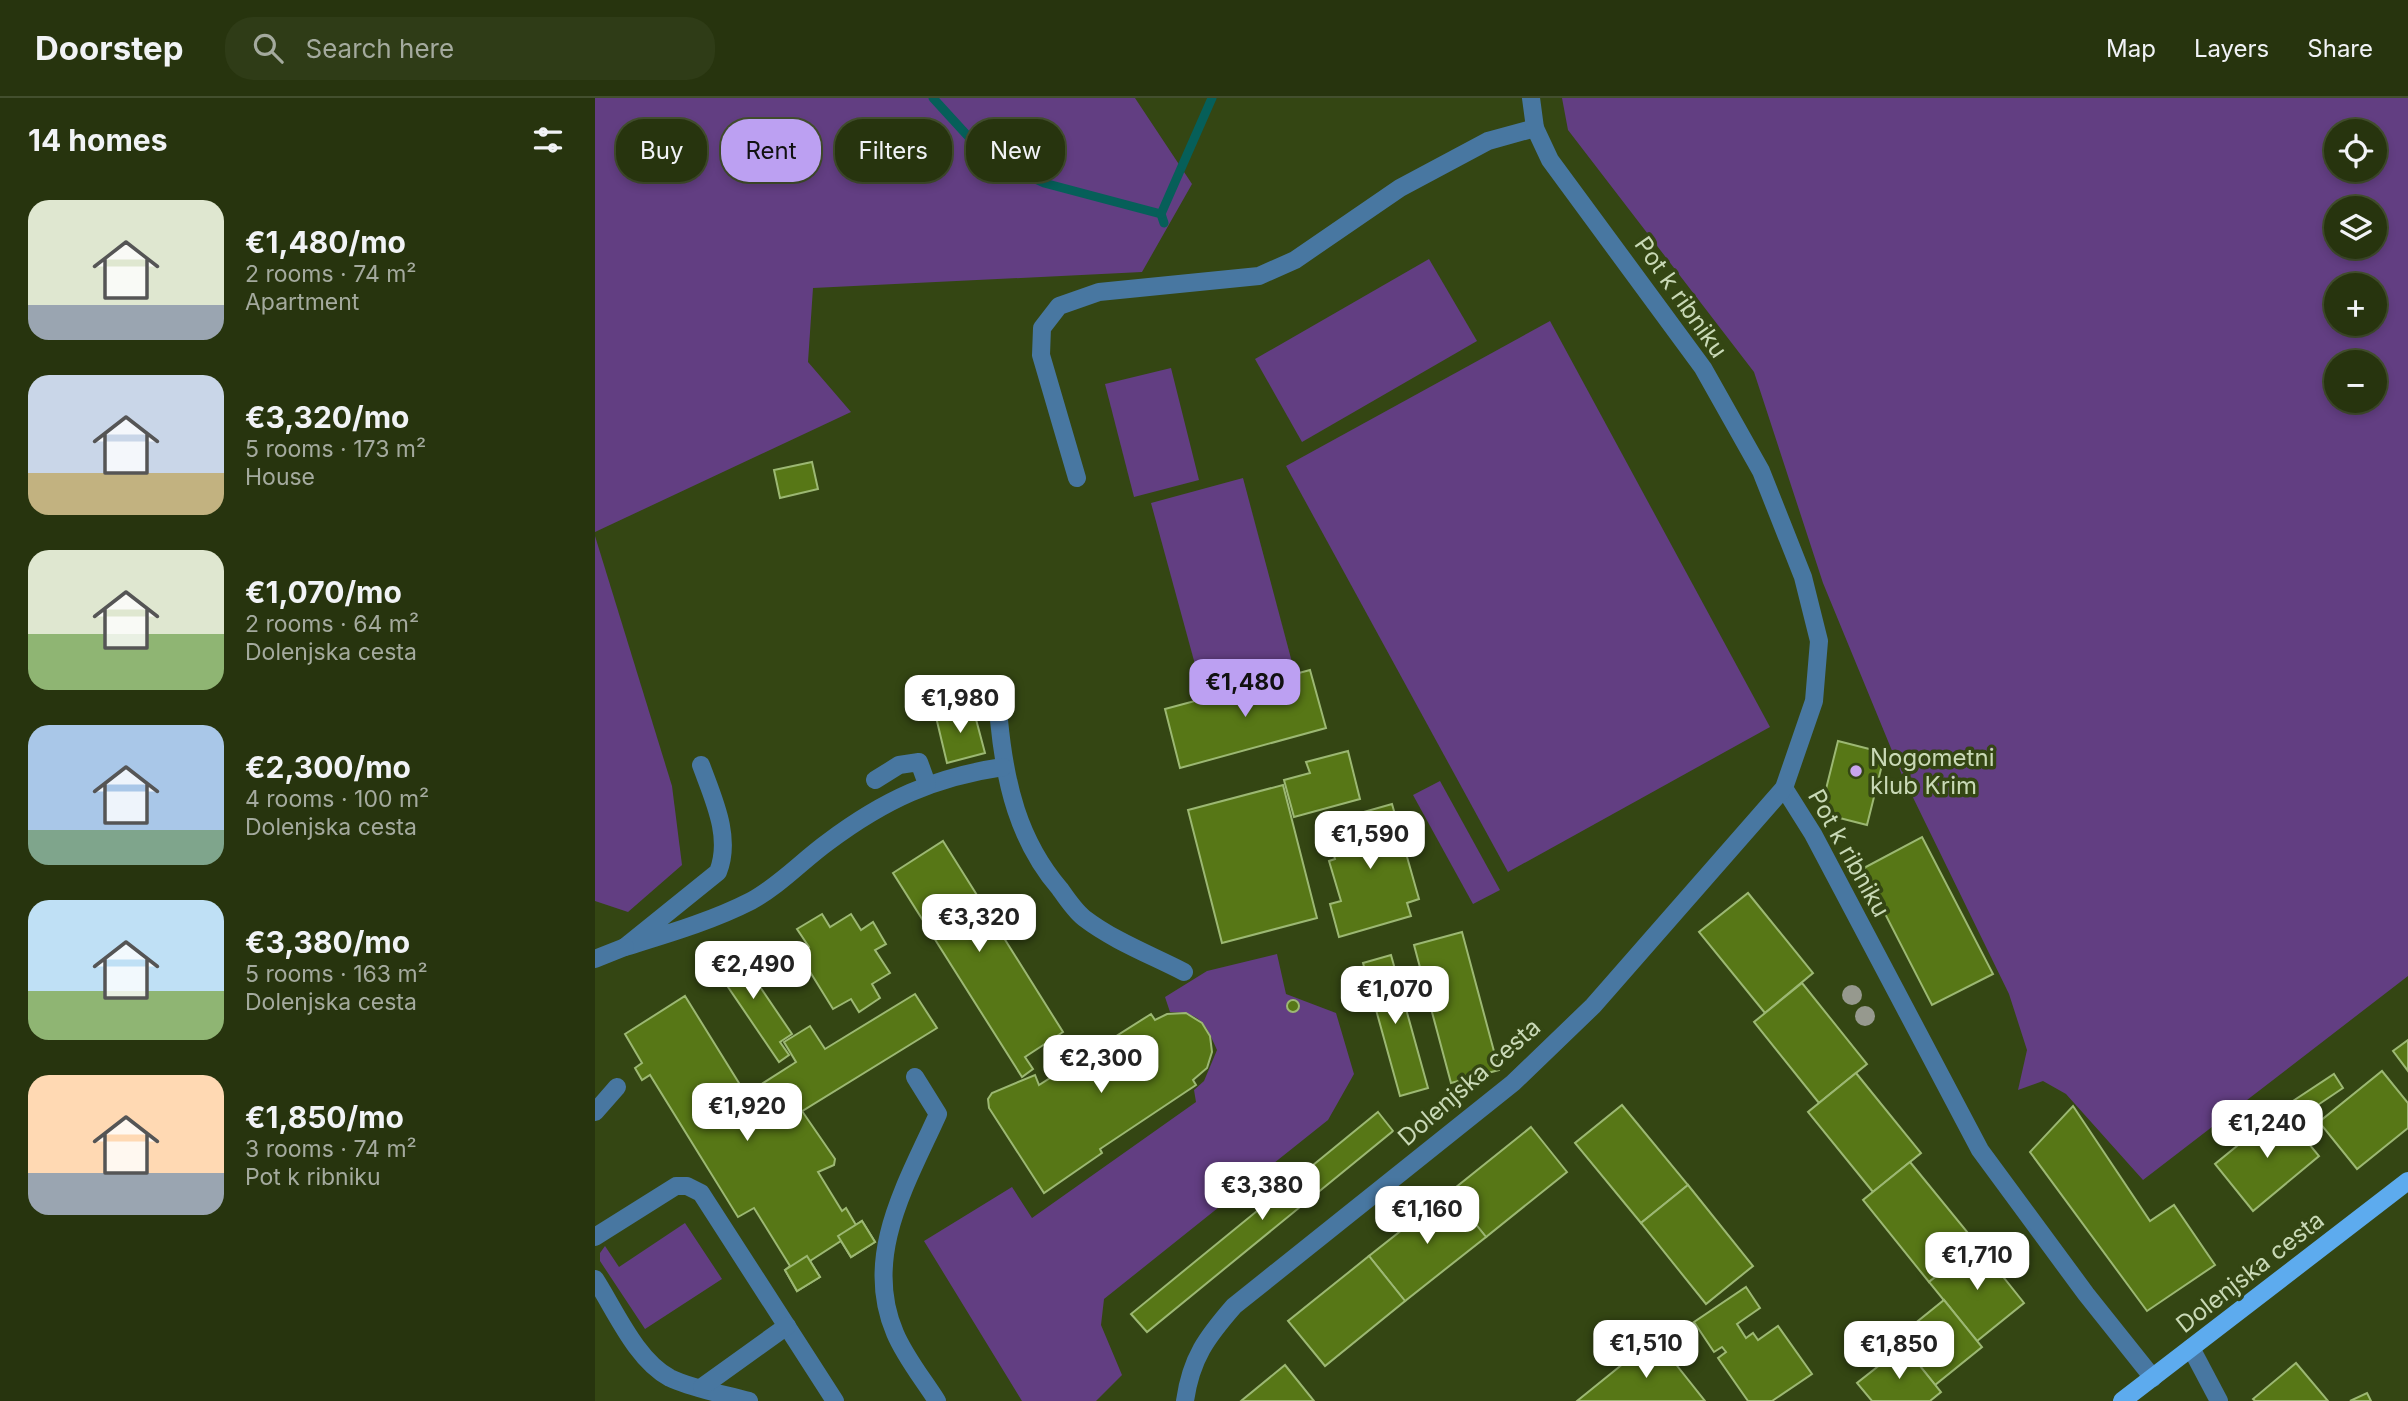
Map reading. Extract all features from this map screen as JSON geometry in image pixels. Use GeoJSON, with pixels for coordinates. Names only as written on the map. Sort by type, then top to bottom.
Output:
{"type":"FeatureCollection","features":[{"type":"Feature","properties":{"kind":"main road","name":"Dolenjska cesta"},"geometry":{"type":"LineString","coordinates":[[2122,1401],[2408,1181]]}},
{"type":"Feature","properties":{"kind":"street","name":"Pot k ribniku"},"geometry":{"type":"LineString","coordinates":[[1531,98],[1535,128],[1550,160],[1703,368],[1761,471],[1803,577],[1819,641],[1814,701],[1784,788],[1813,834],[1980,1150],[2063,1264],[2153,1378]]}},
{"type":"Feature","properties":{"kind":"street"},"geometry":{"type":"LineString","coordinates":[[1077,478],[1041,355],[1042,328],[1059,306],[1099,292],[1259,276],[1295,260],[1401,188],[1488,141],[1535,128]]}},
{"type":"Feature","properties":{"kind":"street"},"geometry":{"type":"LineString","coordinates":[[999,720],[1003,767],[1013,807],[1030,848],[1082,916],[1184,972]]}},
{"type":"Feature","properties":{"kind":"street"},"geometry":{"type":"LineString","coordinates":[[875,780],[899,765],[919,762],[927,783]]}},
{"type":"Feature","properties":{"kind":"street"},"geometry":{"type":"LineString","coordinates":[[625,947],[717,872],[723,858],[720,819],[701,765]]}},
{"type":"Feature","properties":{"kind":"street"},"geometry":{"type":"LineString","coordinates":[[595,959],[686,928],[753,900],[830,840],[904,793],[927,783],[1003,767]]}},
{"type":"Feature","properties":{"kind":"street","name":"Dolenjska cesta"},"geometry":{"type":"LineString","coordinates":[[1185,1401],[1192,1367],[1204,1340],[1234,1306],[1513,1083],[1593,1006],[1784,788]]}},
{"type":"Feature","properties":{"kind":"street"},"geometry":{"type":"LineString","coordinates":[[915,1077],[938,1114],[890,1220],[883,1278],[887,1309],[895,1334],[937,1401]]}},
{"type":"Feature","properties":{"kind":"street"},"geometry":{"type":"LineString","coordinates":[[595,1112],[617,1087]]}},
{"type":"Feature","properties":{"kind":"street"},"geometry":{"type":"LineString","coordinates":[[595,1237],[676,1186],[687,1186],[701,1193],[835,1401]]}},
{"type":"Feature","properties":{"kind":"street"},"geometry":{"type":"LineString","coordinates":[[595,1279],[641,1350],[670,1378],[748,1401]]}},
{"type":"Feature","properties":{"kind":"street"},"geometry":{"type":"LineString","coordinates":[[702,1387],[787,1326]]}},
{"type":"Feature","properties":{"kind":"street"},"geometry":{"type":"LineString","coordinates":[[2191,1348],[2218,1401]]}},
{"type":"Feature","properties":{"kind":"shaded area"},"geometry":{"type":"Polygon","coordinates":[[[595,98],[1135,98],[1192,184],[1142,272],[813,288],[808,362],[851,412],[595,532],[595,98]]]}},
{"type":"Feature","properties":{"kind":"shaded area"},"geometry":{"type":"Polygon","coordinates":[[[1562,98],[2408,98],[2408,976],[2143,1180],[2066,1094],[2043,1081],[2018,1090],[2027,1050],[2009,994],[1902,775],[1823,583],[1754,372],[1568,130],[1562,98]]]}},
{"type":"Feature","properties":{"kind":"shaded area"},"geometry":{"type":"Polygon","coordinates":[[[1429,259],[1477,341],[1302,442],[1255,359],[1429,259]]]}},
{"type":"Feature","properties":{"kind":"shaded area"},"geometry":{"type":"Polygon","coordinates":[[[1550,321],[1770,727],[1508,872],[1286,466],[1550,321]]]}},
{"type":"Feature","properties":{"kind":"shaded area"},"geometry":{"type":"Polygon","coordinates":[[[1171,368],[1199,480],[1134,497],[1105,384],[1171,368]]]}},
{"type":"Feature","properties":{"kind":"shaded area"},"geometry":{"type":"Polygon","coordinates":[[[1243,478],[1293,666],[1202,690],[1151,503],[1243,478]]]}},
{"type":"Feature","properties":{"kind":"shaded area"},"geometry":{"type":"Polygon","coordinates":[[[595,536],[672,786],[682,865],[628,912],[595,901],[595,536]]]}},
{"type":"Feature","properties":{"kind":"shaded area"},"geometry":{"type":"Polygon","coordinates":[[[1440,781],[1500,890],[1473,904],[1413,795],[1440,781]]]}},
{"type":"Feature","properties":{"kind":"shaded area"},"geometry":{"type":"Polygon","coordinates":[[[1277,954],[1286,994],[1336,1013],[1354,1074],[1328,1120],[1104,1299],[1101,1325],[1122,1375],[1096,1401],[1022,1401],[924,1241],[1012,1187],[1032,1218],[1196,1102],[1194,1090],[1204,1081],[1217,1050],[1201,1021],[1196,1017],[1170,1012],[1165,997],[1207,971],[1277,954]]]}},
{"type":"Feature","properties":{"kind":"shaded area"},"geometry":{"type":"Polygon","coordinates":[[[685,1223],[722,1279],[645,1329],[600,1261],[600,1253],[605,1246],[619,1267],[685,1223]]]}},
{"type":"Feature","properties":{"kind":"building"},"geometry":{"type":"Polygon","coordinates":[[[812,462],[818,489],[780,498],[774,470],[812,462]]]}},
{"type":"Feature","properties":{"kind":"building"},"geometry":{"type":"Polygon","coordinates":[[[1310,670],[1326,728],[1180,768],[1165,709],[1310,670]]]}},
{"type":"Feature","properties":{"kind":"building"},"geometry":{"type":"Polygon","coordinates":[[[973,708],[985,753],[947,763],[936,717],[973,708]]]}},
{"type":"Feature","properties":{"kind":"building","name":"Nogometni klub Krim"},"geometry":{"type":"Polygon","coordinates":[[[1838,741],[1885,753],[1867,825],[1820,813],[1838,741]]]}},
{"type":"Feature","properties":{"kind":"building"},"geometry":{"type":"Polygon","coordinates":[[[1348,751],[1360,799],[1294,817],[1284,780],[1310,773],[1306,762],[1348,751]]]}},
{"type":"Feature","properties":{"kind":"building"},"geometry":{"type":"Polygon","coordinates":[[[1283,785],[1317,918],[1222,943],[1188,810],[1283,785]]]}},
{"type":"Feature","properties":{"kind":"building"},"geometry":{"type":"Polygon","coordinates":[[[1392,804],[1419,899],[1407,903],[1411,916],[1339,937],[1330,904],[1341,901],[1329,861],[1335,859],[1325,823],[1392,804]]]}},
{"type":"Feature","properties":{"kind":"building"},"geometry":{"type":"Polygon","coordinates":[[[1922,837],[1993,974],[1932,1005],[1862,869],[1922,837]]]}},
{"type":"Feature","properties":{"kind":"building"},"geometry":{"type":"Polygon","coordinates":[[[943,841],[1063,1032],[1025,1057],[1033,1069],[1022,1077],[893,873],[943,841]]]}},
{"type":"Feature","properties":{"kind":"building"},"geometry":{"type":"Polygon","coordinates":[[[1748,893],[1813,973],[1765,1013],[1699,932],[1748,893]]]}},
{"type":"Feature","properties":{"kind":"building"},"geometry":{"type":"Polygon","coordinates":[[[822,914],[830,927],[851,914],[861,930],[873,922],[886,944],[875,950],[890,973],[872,984],[880,998],[859,1012],[851,999],[833,1009],[799,954],[809,947],[797,929],[822,914]]]}},
{"type":"Feature","properties":{"kind":"building"},"geometry":{"type":"Polygon","coordinates":[[[1462,932],[1499,1070],[1451,1083],[1414,945],[1462,932]]]}},
{"type":"Feature","properties":{"kind":"building"},"geometry":{"type":"Polygon","coordinates":[[[733,947],[792,1034],[780,1042],[789,1055],[779,1062],[711,962],[733,947]]]}},
{"type":"Feature","properties":{"kind":"building"},"geometry":{"type":"Polygon","coordinates":[[[1391,955],[1428,1088],[1400,1096],[1363,963],[1391,955]]]}},
{"type":"Feature","properties":{"kind":"building"},"geometry":{"type":"Polygon","coordinates":[[[1802,983],[1867,1064],[1819,1103],[1754,1022],[1802,983]]]}},
{"type":"Feature","properties":{"kind":"building"},"geometry":{"type":"Polygon","coordinates":[[[915,994],[937,1028],[786,1121],[782,1114],[765,1125],[746,1094],[796,1062],[784,1042],[810,1026],[825,1049],[915,994]]]}},
{"type":"Feature","properties":{"kind":"building"},"geometry":{"type":"Polygon","coordinates":[[[685,996],[765,1125],[782,1114],[786,1121],[802,1111],[835,1159],[834,1165],[818,1172],[842,1211],[846,1208],[856,1225],[862,1221],[875,1242],[851,1257],[841,1241],[810,1261],[820,1277],[797,1291],[785,1270],[790,1266],[754,1208],[738,1217],[650,1075],[642,1080],[635,1068],[642,1063],[625,1034],[685,996]]]}},
{"type":"Feature","properties":{"kind":"building"},"geometry":{"type":"Polygon","coordinates":[[[1293,1000],[1299,1006],[1293,1012],[1287,1006],[1293,1000]]]}},
{"type":"Feature","properties":{"kind":"building"},"geometry":{"type":"Polygon","coordinates":[[[1186,1013],[1202,1023],[1210,1036],[1212,1052],[1207,1068],[1193,1080],[1196,1085],[1100,1149],[1102,1153],[1044,1193],[989,1108],[988,1099],[992,1093],[1035,1075],[1039,1085],[1151,1014],[1155,1020],[1167,1014],[1186,1013]]]}},
{"type":"Feature","properties":{"kind":"building"},"geometry":{"type":"Polygon","coordinates":[[[2408,1040],[2408,1071],[2393,1051],[2408,1040]]]}},
{"type":"Feature","properties":{"kind":"building"},"geometry":{"type":"Polygon","coordinates":[[[2382,1071],[2408,1103],[2408,1128],[2357,1169],[2319,1122],[2382,1071]]]}},
{"type":"Feature","properties":{"kind":"building"},"geometry":{"type":"Polygon","coordinates":[[[1856,1073],[1921,1153],[1873,1192],[1808,1112],[1856,1073]]]}},
{"type":"Feature","properties":{"kind":"building"},"geometry":{"type":"Polygon","coordinates":[[[2334,1074],[2343,1088],[2303,1115],[2293,1101],[2334,1074]]]}},
{"type":"Feature","properties":{"kind":"building"},"geometry":{"type":"Polygon","coordinates":[[[1622,1105],[1688,1185],[1641,1223],[1575,1143],[1622,1105]]]}},
{"type":"Feature","properties":{"kind":"building"},"geometry":{"type":"Polygon","coordinates":[[[2073,1106],[2150,1221],[2174,1205],[2215,1265],[2147,1311],[2030,1152],[2073,1106]]]}},
{"type":"Feature","properties":{"kind":"building"},"geometry":{"type":"Polygon","coordinates":[[[2281,1110],[2319,1156],[2253,1211],[2215,1164],[2281,1110]]]}},
{"type":"Feature","properties":{"kind":"building"},"geometry":{"type":"Polygon","coordinates":[[[1378,1112],[1393,1131],[1147,1332],[1131,1314],[1378,1112]]]}},
{"type":"Feature","properties":{"kind":"building"},"geometry":{"type":"Polygon","coordinates":[[[1531,1127],[1567,1172],[1486,1237],[1450,1192],[1531,1127]]]}},
{"type":"Feature","properties":{"kind":"building"},"geometry":{"type":"Polygon","coordinates":[[[1910,1162],[1977,1244],[1929,1282],[1863,1200],[1910,1162]]]}},
{"type":"Feature","properties":{"kind":"building"},"geometry":{"type":"Polygon","coordinates":[[[1688,1185],[1753,1266],[1706,1304],[1641,1223],[1688,1185]]]}},
{"type":"Feature","properties":{"kind":"building"},"geometry":{"type":"Polygon","coordinates":[[[1450,1192],[1486,1237],[1405,1301],[1369,1256],[1450,1192]]]}},
{"type":"Feature","properties":{"kind":"building"},"geometry":{"type":"Polygon","coordinates":[[[862,1221],[875,1242],[851,1257],[838,1236],[862,1221]]]}},
{"type":"Feature","properties":{"kind":"building"},"geometry":{"type":"Polygon","coordinates":[[[1977,1244],[2024,1303],[1977,1341],[1929,1282],[1977,1244]]]}},
{"type":"Feature","properties":{"kind":"building"},"geometry":{"type":"Polygon","coordinates":[[[807,1256],[820,1277],[797,1291],[785,1270],[807,1256]]]}},
{"type":"Feature","properties":{"kind":"building"},"geometry":{"type":"Polygon","coordinates":[[[1369,1256],[1405,1301],[1325,1366],[1288,1321],[1369,1256]]]}},
{"type":"Feature","properties":{"kind":"building"},"geometry":{"type":"Polygon","coordinates":[[[1746,1287],[1760,1308],[1737,1324],[1746,1338],[1753,1333],[1758,1340],[1778,1326],[1812,1374],[1772,1401],[1748,1401],[1718,1358],[1726,1352],[1722,1347],[1714,1352],[1694,1322],[1746,1287]]]}},
{"type":"Feature","properties":{"kind":"building"},"geometry":{"type":"Polygon","coordinates":[[[1944,1300],[1982,1347],[1935,1385],[1897,1338],[1944,1300]]]}},
{"type":"Feature","properties":{"kind":"building"},"geometry":{"type":"Polygon","coordinates":[[[1655,1338],[1705,1401],[1577,1401],[1655,1338]]]}},
{"type":"Feature","properties":{"kind":"building"},"geometry":{"type":"Polygon","coordinates":[[[1904,1346],[1941,1392],[1930,1401],[1872,1401],[1857,1383],[1904,1346]]]}},
{"type":"Feature","properties":{"kind":"building"},"geometry":{"type":"Polygon","coordinates":[[[2296,1363],[2328,1401],[2253,1399],[2296,1363]]]}},
{"type":"Feature","properties":{"kind":"building"},"geometry":{"type":"Polygon","coordinates":[[[1285,1365],[1314,1401],[1241,1401],[1285,1365]]]}},
{"type":"Feature","properties":{"kind":"building"},"geometry":{"type":"Polygon","coordinates":[[[2367,1393],[2371,1401],[2350,1401],[2367,1393]]]}},
{"type":"Feature","properties":{"kind":"waterway"},"geometry":{"type":"LineString","coordinates":[[933,98],[987,157],[1044,183],[1161,214],[1164,223]]}},
{"type":"Feature","properties":{"kind":"waterway"},"geometry":{"type":"LineString","coordinates":[[1161,214],[1212,98]]}},
{"type":"Feature","properties":{"kind":"place","name":"Nogometni klub Krim"},"geometry":{"type":"Point","coordinates":[1856,771]}}]}
